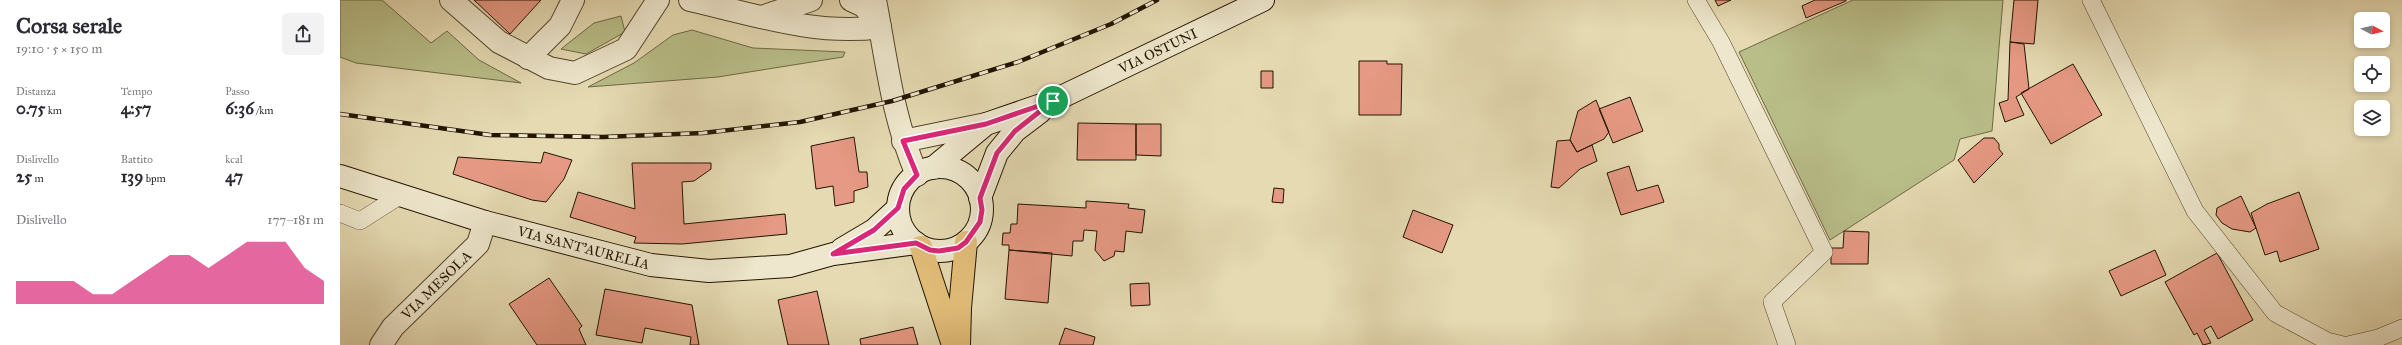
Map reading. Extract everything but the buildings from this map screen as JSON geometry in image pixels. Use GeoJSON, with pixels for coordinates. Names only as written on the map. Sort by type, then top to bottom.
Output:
{"type":"FeatureCollection","features":[{"type":"Feature","properties":{"kind":"main road"},"geometry":{"type":"LineString","coordinates":[[451,0],[499,42],[549,68],[575,73],[626,49],[658,0]]}},
{"type":"Feature","properties":{"kind":"main road"},"geometry":{"type":"LineString","coordinates":[[528,58],[560,26],[573,0]]}},
{"type":"Feature","properties":{"kind":"main road"},"geometry":{"type":"LineString","coordinates":[[690,0],[760,17],[828,29],[859,30],[880,27]]}},
{"type":"Feature","properties":{"kind":"main road"},"geometry":{"type":"LineString","coordinates":[[851,0],[864,6],[880,27]]}},
{"type":"Feature","properties":{"kind":"main road"},"geometry":{"type":"LineString","coordinates":[[875,0],[892,101],[903,141],[925,172]]}},
{"type":"Feature","properties":{"kind":"main road","name":"VIA OSTUNI"},"geometry":{"type":"LineString","coordinates":[[1053,101],[1263,0]]}},
{"type":"Feature","properties":{"kind":"main road"},"geometry":{"type":"LineString","coordinates":[[760,17],[801,2]]}},
{"type":"Feature","properties":{"kind":"main road"},"geometry":{"type":"LineString","coordinates":[[903,141],[986,124],[1053,101]]}},
{"type":"Feature","properties":{"kind":"main road"},"geometry":{"type":"LineString","coordinates":[[980,198],[997,153],[1015,131],[1053,101]]}},
{"type":"Feature","properties":{"kind":"main road"},"geometry":{"type":"LineString","coordinates":[[953,345],[918,245],[906,234],[900,221],[898,208],[904,189],[986,124]]}},
{"type":"Feature","properties":{"kind":"main road"},"geometry":{"type":"LineString","coordinates":[[833,254],[918,245],[939,251],[958,248],[966,242],[980,222],[982,210],[980,198],[973,184],[962,174],[953,170],[925,172]]}},
{"type":"Feature","properties":{"kind":"main road","name":"VIA SANT'AURELIA"},"geometry":{"type":"LineString","coordinates":[[340,176],[485,222],[651,266],[709,271],[782,267],[833,254]]}},
{"type":"Feature","properties":{"kind":"main road"},"geometry":{"type":"LineString","coordinates":[[833,254],[874,230],[898,208]]}},
{"type":"Feature","properties":{"kind":"main road","name":"VIA MESOLA"},"geometry":{"type":"LineString","coordinates":[[381,345],[393,327],[478,244],[485,222]]}},
{"type":"Feature","properties":{"kind":"main road"},"geometry":{"type":"LineString","coordinates":[[959,345],[960,308],[966,242]]}},
{"type":"Feature","properties":{"kind":"lane"},"geometry":{"type":"LineString","coordinates":[[1696,0],[1721,42],[1824,252],[1772,302],[1787,345]]}},
{"type":"Feature","properties":{"kind":"lane"},"geometry":{"type":"LineString","coordinates":[[2091,0],[2195,211],[2275,313],[2328,341],[2343,345]]}},
{"type":"Feature","properties":{"kind":"lane"},"geometry":{"type":"LineString","coordinates":[[340,213],[360,221],[401,195]]}},
{"type":"Feature","properties":{"kind":"lane"},"geometry":{"type":"LineString","coordinates":[[2348,345],[2378,338],[2402,328]]}},
{"type":"Feature","properties":{"kind":"green space"},"geometry":{"type":"Polygon","coordinates":[[[340,0],[382,0],[431,43],[447,31],[479,60],[521,83],[356,63],[340,57],[340,0]]]}},
{"type":"Feature","properties":{"kind":"green space"},"geometry":{"type":"Polygon","coordinates":[[[1853,0],[2003,0],[1992,131],[1960,139],[1954,160],[1830,240],[1739,52],[1853,0]]]}},
{"type":"Feature","properties":{"kind":"green space"},"geometry":{"type":"Polygon","coordinates":[[[621,16],[625,32],[586,54],[561,49],[594,23],[621,16]]]}},
{"type":"Feature","properties":{"kind":"green space"},"geometry":{"type":"Polygon","coordinates":[[[692,30],[753,48],[845,52],[843,57],[718,77],[588,87],[634,63],[673,35],[692,30]]]}},
{"type":"Feature","properties":{"kind":"railway"},"geometry":{"type":"LineString","coordinates":[[340,114],[490,135],[603,137],[703,133],[800,122],[892,101],[1018,62],[1111,24],[1157,0]]}},
{"type":"Feature","properties":{"kind":"route"},"geometry":{"type":"LineString","coordinates":[[1053,101],[1015,131],[997,153],[980,198],[982,210],[980,222],[975,233],[958,248],[939,251],[930,250],[921,247],[916,243],[833,254],[874,230],[898,208],[904,189],[909,181],[917,175],[903,141],[986,124],[1053,101]]}}]}
